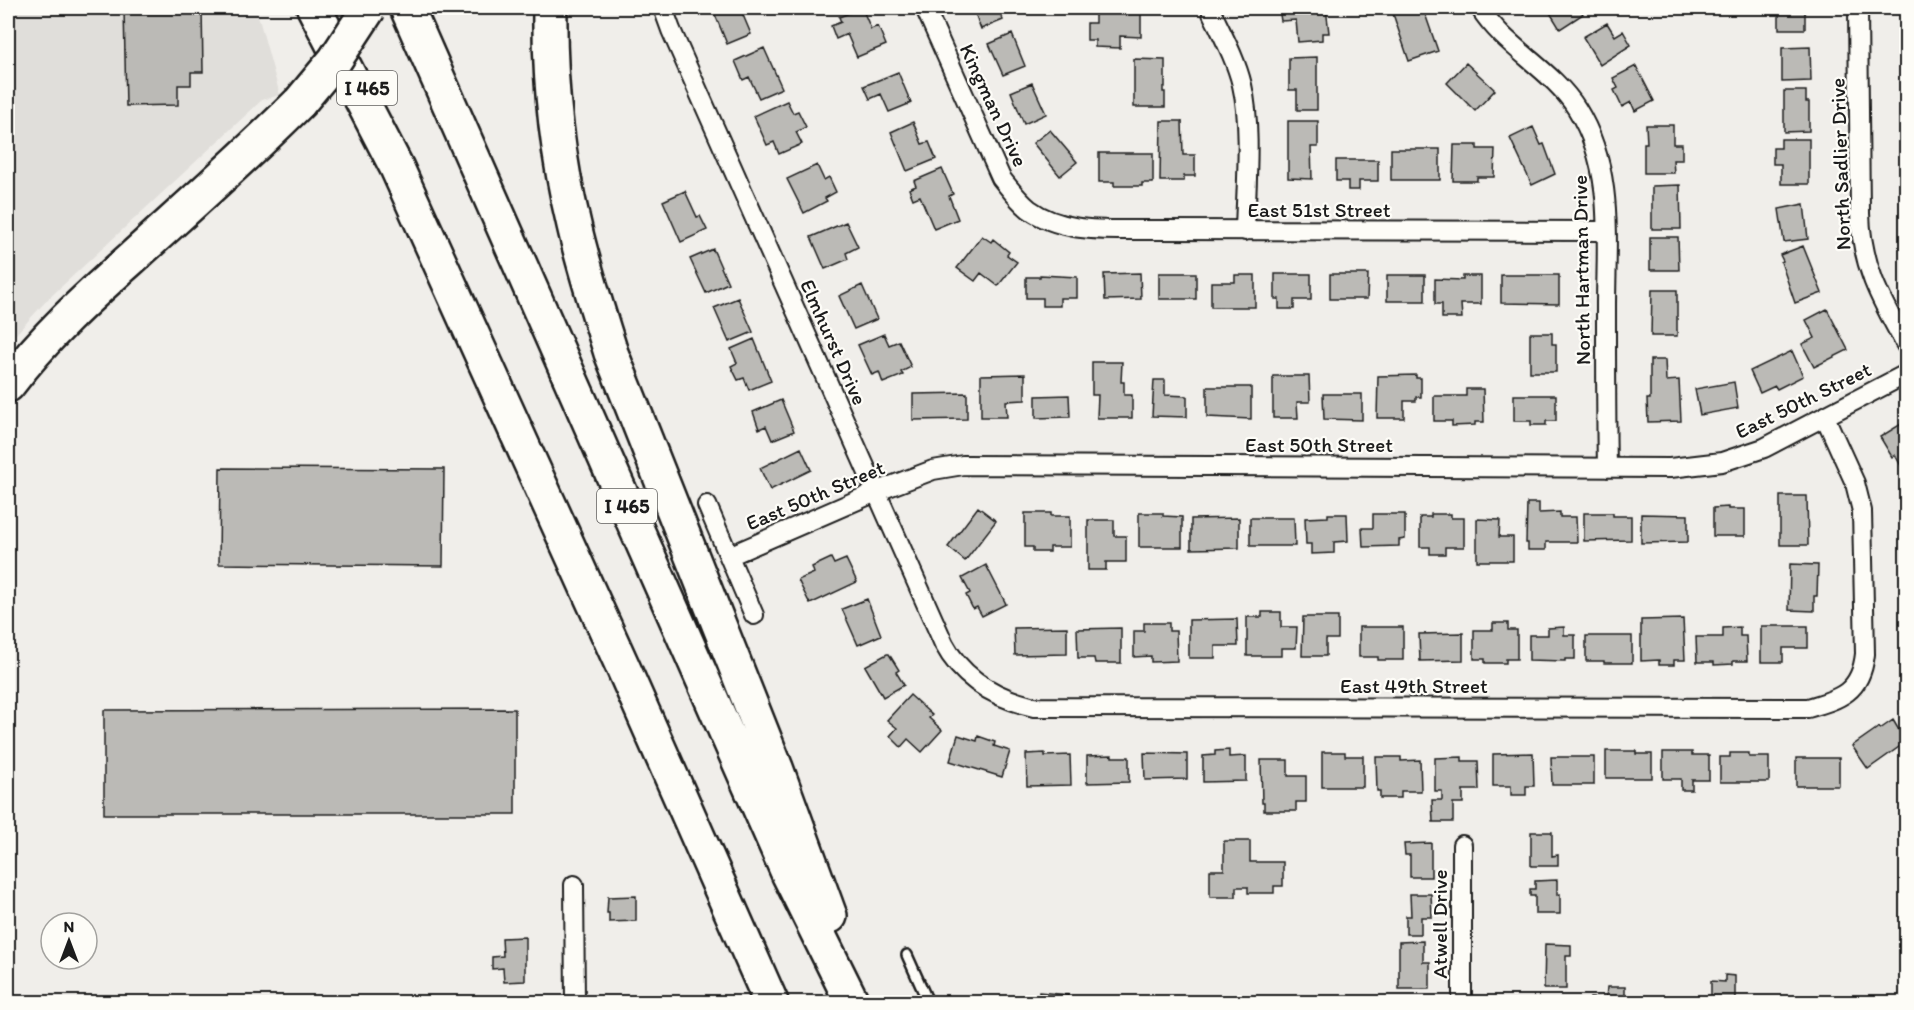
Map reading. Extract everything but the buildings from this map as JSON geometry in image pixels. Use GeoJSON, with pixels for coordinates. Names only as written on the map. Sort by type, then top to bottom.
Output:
{"type":"FeatureCollection","features":[{"type":"Feature","properties":{"kind":"highway"},"geometry":{"type":"LineString","coordinates":[[314,8],[397,168]]}},
{"type":"Feature","properties":{"kind":"highway","name":"I 465"},"geometry":{"type":"LineString","coordinates":[[336,8],[397,168],[617,654],[771,1002]]}},
{"type":"Feature","properties":{"kind":"highway"},"geometry":{"type":"LineString","coordinates":[[8,385],[38,349],[82,303],[268,135],[300,102],[335,60],[369,8]]}},
{"type":"Feature","properties":{"kind":"highway","name":"I 465"},"geometry":{"type":"LineString","coordinates":[[407,8],[789,876],[852,1002]]}},
{"type":"Feature","properties":{"kind":"highway"},"geometry":{"type":"LineString","coordinates":[[550,8],[556,122],[573,224],[611,353],[776,768],[861,1002]]}},
{"type":"Feature","properties":{"kind":"street","name":"Elmhurst Drive"},"geometry":{"type":"LineString","coordinates":[[663,8],[947,650],[963,671],[980,685]]}},
{"type":"Feature","properties":{"kind":"street","name":"Kingman Drive"},"geometry":{"type":"LineString","coordinates":[[925,8],[1001,178],[1012,192],[1034,212]]}},
{"type":"Feature","properties":{"kind":"street","name":"North Hartman Drive"},"geometry":{"type":"LineString","coordinates":[[1480,8],[1503,35],[1565,93],[1585,123],[1596,147],[1606,190],[1606,468]]}},
{"type":"Feature","properties":{"kind":"street","name":"North Sadlier Drive"},"geometry":{"type":"LineString","coordinates":[[1858,8],[1862,241],[1877,292],[1906,345]]}},
{"type":"Feature","properties":{"kind":"street"},"geometry":{"type":"LineString","coordinates":[[1212,13],[1238,70],[1245,97],[1247,118],[1245,231]]}},
{"type":"Feature","properties":{"kind":"street","name":"East 51st Street"},"geometry":{"type":"LineString","coordinates":[[1034,212],[1054,222],[1080,228],[1245,231],[1606,231]]}},
{"type":"Feature","properties":{"kind":"street","name":"East 50th Street"},"geometry":{"type":"LineString","coordinates":[[729,556],[933,470],[963,465],[1670,468],[1722,462],[1764,448],[1906,374]]}},
{"type":"Feature","properties":{"kind":"street","name":"East 49th Street"},"geometry":{"type":"LineString","coordinates":[[980,685],[1014,702],[1034,707],[1808,708],[1834,701],[1849,690],[1861,671],[1865,654],[1863,519],[1855,483],[1825,417]]}},
{"type":"Feature","properties":{"kind":"street"},"geometry":{"type":"LineString","coordinates":[[707,506],[754,615]]}},
{"type":"Feature","properties":{"kind":"street","name":"Atwell Drive"},"geometry":{"type":"LineString","coordinates":[[1461,845],[1462,1002]]}},
{"type":"Feature","properties":{"kind":"street"},"geometry":{"type":"LineString","coordinates":[[574,885],[575,1002]]}},
{"type":"Feature","properties":{"kind":"lane"},"geometry":{"type":"LineString","coordinates":[[907,955],[928,1002]]}},
{"type":"Feature","properties":{"kind":"shaded area"},"geometry":{"type":"Polygon","coordinates":[[[8,8],[256,8],[280,95],[262,100],[47,300],[8,343],[8,8]]]}}]}
